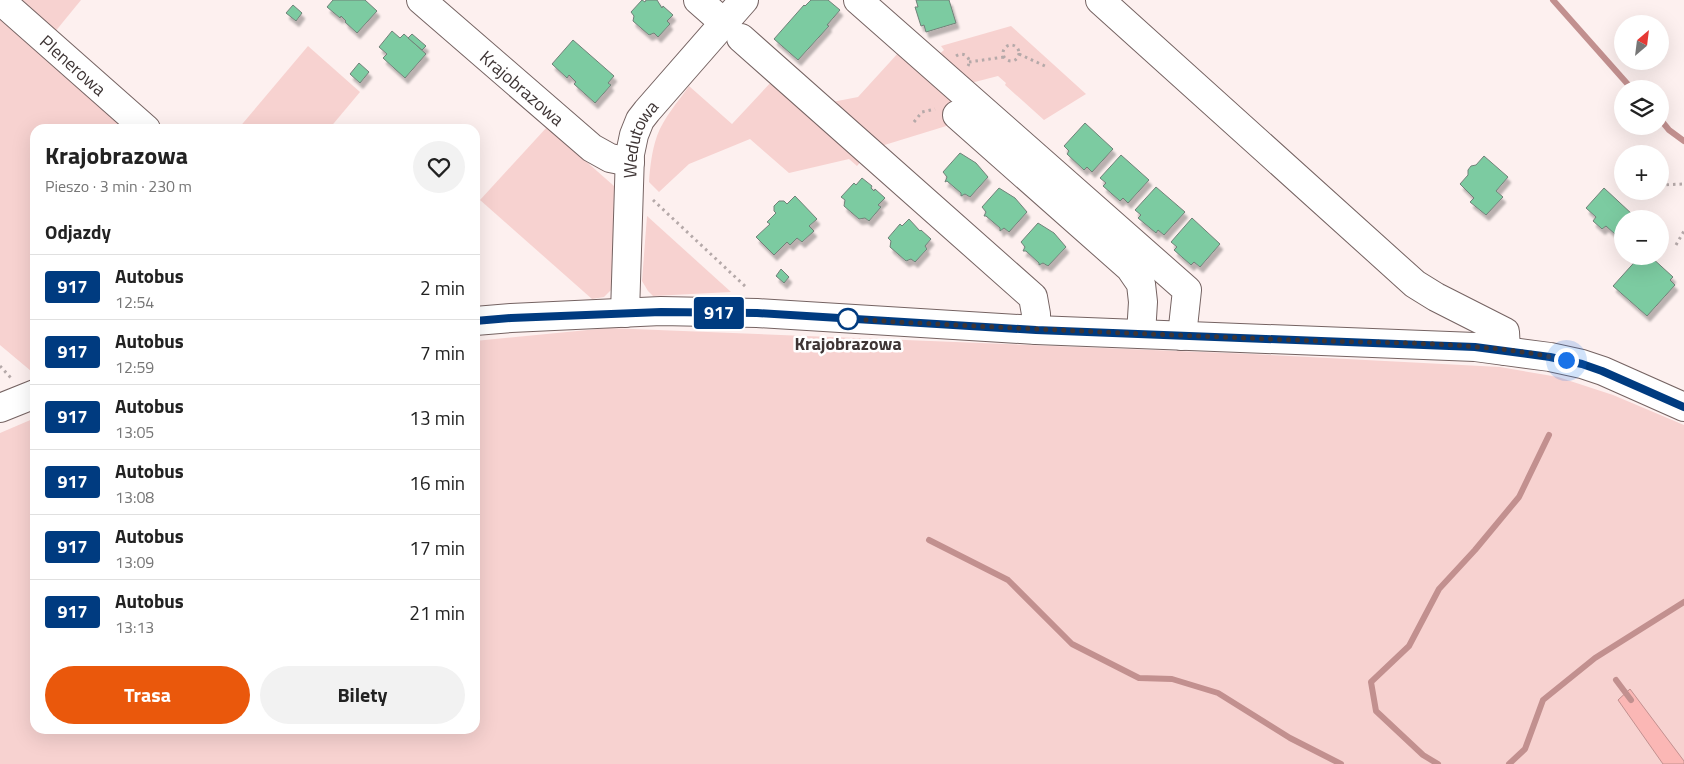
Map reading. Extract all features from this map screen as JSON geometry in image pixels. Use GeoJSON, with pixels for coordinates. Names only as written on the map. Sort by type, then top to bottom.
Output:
{"type":"FeatureCollection","features":[{"type":"Feature","properties":{"kind":"street","name":"Plenerowa"},"geometry":{"type":"LineString","coordinates":[[0,0],[140,124]]}},
{"type":"Feature","properties":{"kind":"street","name":"Krajobrazowa"},"geometry":{"type":"LineString","coordinates":[[421,0],[592,148],[610,158],[629,173]]}},
{"type":"Feature","properties":{"kind":"street"},"geometry":{"type":"LineString","coordinates":[[698,0],[1032,297],[1036,314],[1036,330]]}},
{"type":"Feature","properties":{"kind":"street","name":"Wedutowa"},"geometry":{"type":"LineString","coordinates":[[625,313],[629,173],[634,135],[640,120],[669,84],[732,30],[744,0]]}},
{"type":"Feature","properties":{"kind":"street"},"geometry":{"type":"LineString","coordinates":[[858,0],[1186,290],[1182,336]]}},
{"type":"Feature","properties":{"kind":"street"},"geometry":{"type":"LineString","coordinates":[[1100,0],[1415,284],[1436,297],[1505,332],[1506,351]]}},
{"type":"Feature","properties":{"kind":"street"},"geometry":{"type":"LineString","coordinates":[[957,115],[1130,268],[1141,284],[1143,302],[1141,334]]}},
{"type":"Feature","properties":{"kind":"street"},"geometry":{"type":"LineString","coordinates":[[480,321],[661,312],[757,313],[1036,330],[1403,343],[1506,351],[1550,357],[1582,364],[1684,407]]}},
{"type":"Feature","properties":{"kind":"street"},"geometry":{"type":"LineString","coordinates":[[0,408],[30,396]]}},
{"type":"Feature","properties":{"kind":"path"},"geometry":{"type":"LineString","coordinates":[[1004,58],[1003,52],[1006,46],[1012,45],[1017,48],[1019,54],[1047,67]]}},
{"type":"Feature","properties":{"kind":"path"},"geometry":{"type":"LineString","coordinates":[[969,62],[1004,58],[1010,61],[1016,59],[1019,54]]}},
{"type":"Feature","properties":{"kind":"path"},"geometry":{"type":"LineString","coordinates":[[629,173],[637,186],[752,292],[756,301],[757,313]]}},
{"type":"Feature","properties":{"kind":"path"},"geometry":{"type":"LineString","coordinates":[[1669,185],[1684,184]]}},
{"type":"Feature","properties":{"kind":"path"},"geometry":{"type":"LineString","coordinates":[[1676,245],[1684,231]]}},
{"type":"Feature","properties":{"kind":"shaded area"},"geometry":{"type":"Polygon","coordinates":[[[15,0],[81,0],[54,33],[15,0]]]}},
{"type":"Feature","properties":{"kind":"shaded area"},"geometry":{"type":"Polygon","coordinates":[[[0,18],[124,124],[30,124],[30,370],[0,345],[0,18]]]}},
{"type":"Feature","properties":{"kind":"shaded area"},"geometry":{"type":"Polygon","coordinates":[[[1011,26],[1086,94],[1044,120],[1005,85],[1006,83],[998,76],[967,84],[936,57],[944,50],[941,46],[1011,26]]]}},
{"type":"Feature","properties":{"kind":"shaded area"},"geometry":{"type":"Polygon","coordinates":[[[308,46],[360,92],[333,124],[242,124],[308,46]]]}},
{"type":"Feature","properties":{"kind":"shaded area"},"geometry":{"type":"Polygon","coordinates":[[[900,51],[958,103],[956,123],[878,147],[827,103],[858,97],[900,51]]]}},
{"type":"Feature","properties":{"kind":"shaded area"},"geometry":{"type":"Polygon","coordinates":[[[773,80],[863,159],[857,166],[849,159],[789,173],[750,139],[689,164],[659,192],[649,182],[657,136],[667,116],[689,86],[732,124],[773,80]]]}},
{"type":"Feature","properties":{"kind":"shaded area"},"geometry":{"type":"Polygon","coordinates":[[[547,127],[614,186],[613,288],[604,297],[592,299],[480,200],[547,127]]]}},
{"type":"Feature","properties":{"kind":"shaded area"},"geometry":{"type":"Polygon","coordinates":[[[647,216],[731,292],[653,296],[642,281],[647,216]]]}},
{"type":"Feature","properties":{"kind":"shaded area"},"geometry":{"type":"Polygon","coordinates":[[[608,328],[1252,354],[1500,367],[1558,377],[1613,395],[1684,425],[1684,764],[0,764],[0,433],[30,420],[30,734],[480,734],[480,341],[608,328]]]}},
{"type":"Feature","properties":{"kind":"shaded area"},"geometry":{"type":"Polygon","coordinates":[[[1630,689],[1684,761],[1684,764],[1663,764],[1618,700],[1630,689]]]}},
{"type":"Feature","properties":{"kind":"building"},"geometry":{"type":"Polygon","coordinates":[[[333,0],[365,0],[377,11],[357,33],[341,16],[340,18],[327,7],[333,0]]]}},
{"type":"Feature","properties":{"kind":"building"},"geometry":{"type":"Polygon","coordinates":[[[642,0],[645,2],[646,0],[657,0],[662,8],[663,6],[673,15],[667,21],[670,24],[658,37],[654,33],[649,35],[633,21],[634,16],[631,12],[642,0]]]}},
{"type":"Feature","properties":{"kind":"building"},"geometry":{"type":"Polygon","coordinates":[[[811,0],[828,0],[840,10],[827,25],[829,26],[798,60],[774,39],[804,5],[811,0]]]}},
{"type":"Feature","properties":{"kind":"building"},"geometry":{"type":"Polygon","coordinates":[[[916,0],[949,0],[956,23],[926,32],[924,25],[921,26],[915,7],[918,7],[916,0]]]}},
{"type":"Feature","properties":{"kind":"building"},"geometry":{"type":"Polygon","coordinates":[[[293,5],[302,13],[296,21],[286,13],[293,5]]]}},
{"type":"Feature","properties":{"kind":"building"},"geometry":{"type":"Polygon","coordinates":[[[392,31],[400,38],[404,34],[426,54],[405,78],[383,58],[387,54],[379,47],[392,31]]]}},
{"type":"Feature","properties":{"kind":"building"},"geometry":{"type":"Polygon","coordinates":[[[412,34],[426,46],[422,50],[408,38],[412,34]]]}},
{"type":"Feature","properties":{"kind":"building"},"geometry":{"type":"Polygon","coordinates":[[[573,40],[614,76],[608,83],[611,85],[595,103],[574,84],[576,82],[569,75],[567,78],[552,64],[573,40]]]}},
{"type":"Feature","properties":{"kind":"building"},"geometry":{"type":"Polygon","coordinates":[[[359,63],[369,72],[360,83],[350,74],[359,63]]]}},
{"type":"Feature","properties":{"kind":"building"},"geometry":{"type":"Polygon","coordinates":[[[1085,123],[1113,149],[1092,172],[1087,167],[1084,170],[1067,154],[1069,151],[1064,146],[1085,123]]]}},
{"type":"Feature","properties":{"kind":"building"},"geometry":{"type":"Polygon","coordinates":[[[960,153],[976,163],[988,177],[970,197],[965,194],[961,196],[961,193],[947,181],[945,182],[947,177],[943,172],[960,153]]]}},
{"type":"Feature","properties":{"kind":"building"},"geometry":{"type":"Polygon","coordinates":[[[1121,155],[1149,180],[1128,203],[1123,198],[1120,201],[1103,186],[1106,183],[1100,178],[1121,155]]]}},
{"type":"Feature","properties":{"kind":"building"},"geometry":{"type":"Polygon","coordinates":[[[1484,156],[1508,177],[1496,191],[1503,197],[1486,215],[1470,202],[1474,198],[1460,184],[1468,175],[1468,170],[1471,166],[1476,165],[1484,156]]]}},
{"type":"Feature","properties":{"kind":"building"},"geometry":{"type":"Polygon","coordinates":[[[862,178],[872,186],[871,188],[874,191],[875,189],[885,198],[878,205],[881,207],[869,221],[865,218],[859,219],[844,206],[845,200],[841,197],[854,183],[856,185],[862,178]]]}},
{"type":"Feature","properties":{"kind":"building"},"geometry":{"type":"Polygon","coordinates":[[[1156,187],[1185,212],[1164,235],[1158,230],[1156,233],[1138,218],[1141,215],[1135,210],[1156,187]]]}},
{"type":"Feature","properties":{"kind":"building"},"geometry":{"type":"Polygon","coordinates":[[[999,188],[1015,198],[1027,212],[1009,232],[1004,228],[1000,231],[1000,228],[984,216],[986,212],[982,207],[999,188]]]}},
{"type":"Feature","properties":{"kind":"building"},"geometry":{"type":"Polygon","coordinates":[[[1604,188],[1614,197],[1614,200],[1617,200],[1628,210],[1614,210],[1614,233],[1606,226],[1602,229],[1593,221],[1596,217],[1586,208],[1604,188]]]}},
{"type":"Feature","properties":{"kind":"building"},"geometry":{"type":"Polygon","coordinates":[[[795,196],[817,219],[809,226],[814,231],[802,242],[797,238],[790,245],[787,242],[774,255],[756,237],[770,224],[767,222],[776,213],[774,206],[779,201],[784,201],[787,204],[795,196]]]}},
{"type":"Feature","properties":{"kind":"building"},"geometry":{"type":"Polygon","coordinates":[[[1192,218],[1220,244],[1200,267],[1194,262],[1191,265],[1174,250],[1177,247],[1171,242],[1192,218]]]}},
{"type":"Feature","properties":{"kind":"building"},"geometry":{"type":"Polygon","coordinates":[[[909,219],[931,239],[925,246],[927,249],[915,262],[911,259],[906,261],[890,247],[891,241],[888,238],[900,224],[902,226],[909,219]]]}},
{"type":"Feature","properties":{"kind":"building"},"geometry":{"type":"Polygon","coordinates":[[[1038,223],[1054,233],[1066,247],[1048,266],[1043,263],[1039,265],[1026,251],[1023,251],[1025,247],[1021,242],[1038,223]]]}},
{"type":"Feature","properties":{"kind":"building"},"geometry":{"type":"Polygon","coordinates":[[[1632,265],[1660,265],[1673,277],[1670,280],[1675,285],[1647,316],[1613,286],[1632,265]]]}},
{"type":"Feature","properties":{"kind":"building"},"geometry":{"type":"Polygon","coordinates":[[[781,269],[789,277],[784,283],[776,276],[781,269]]]}},
{"type":"Feature","properties":{"kind":"waterway"},"geometry":{"type":"LineString","coordinates":[[1553,0],[1624,80]]}},
{"type":"Feature","properties":{"kind":"waterway"},"geometry":{"type":"LineString","coordinates":[[1669,130],[1684,141]]}},
{"type":"Feature","properties":{"kind":"waterway"},"geometry":{"type":"LineString","coordinates":[[1438,764],[1423,755],[1376,711],[1371,682],[1409,646],[1439,589],[1475,550],[1519,497],[1549,435]]}},
{"type":"Feature","properties":{"kind":"waterway"},"geometry":{"type":"LineString","coordinates":[[929,540],[1008,580],[1072,644],[1139,678],[1172,679],[1218,693],[1290,738],[1341,764]]}},
{"type":"Feature","properties":{"kind":"waterway"},"geometry":{"type":"LineString","coordinates":[[1509,764],[1525,749],[1543,700],[1595,658],[1684,602]]}},
{"type":"Feature","properties":{"kind":"waterway"},"geometry":{"type":"LineString","coordinates":[[1616,680],[1631,700]]}},
{"type":"Feature","properties":{"kind":"bus line","name":"917"},"geometry":{"type":"LineString","coordinates":[[480,321],[661,312],[757,313],[1036,330],[1475,347],[1550,357],[1582,364],[1684,407]]}},
{"type":"Feature","properties":{"kind":"place","name":"Krajobrazowa"},"geometry":{"type":"Point","coordinates":[848,319]}},
{"type":"Feature","properties":{"kind":"route"},"geometry":{"type":"LineString","coordinates":[[848,319],[1036,330],[1475,347],[1566,360]]}}]}
